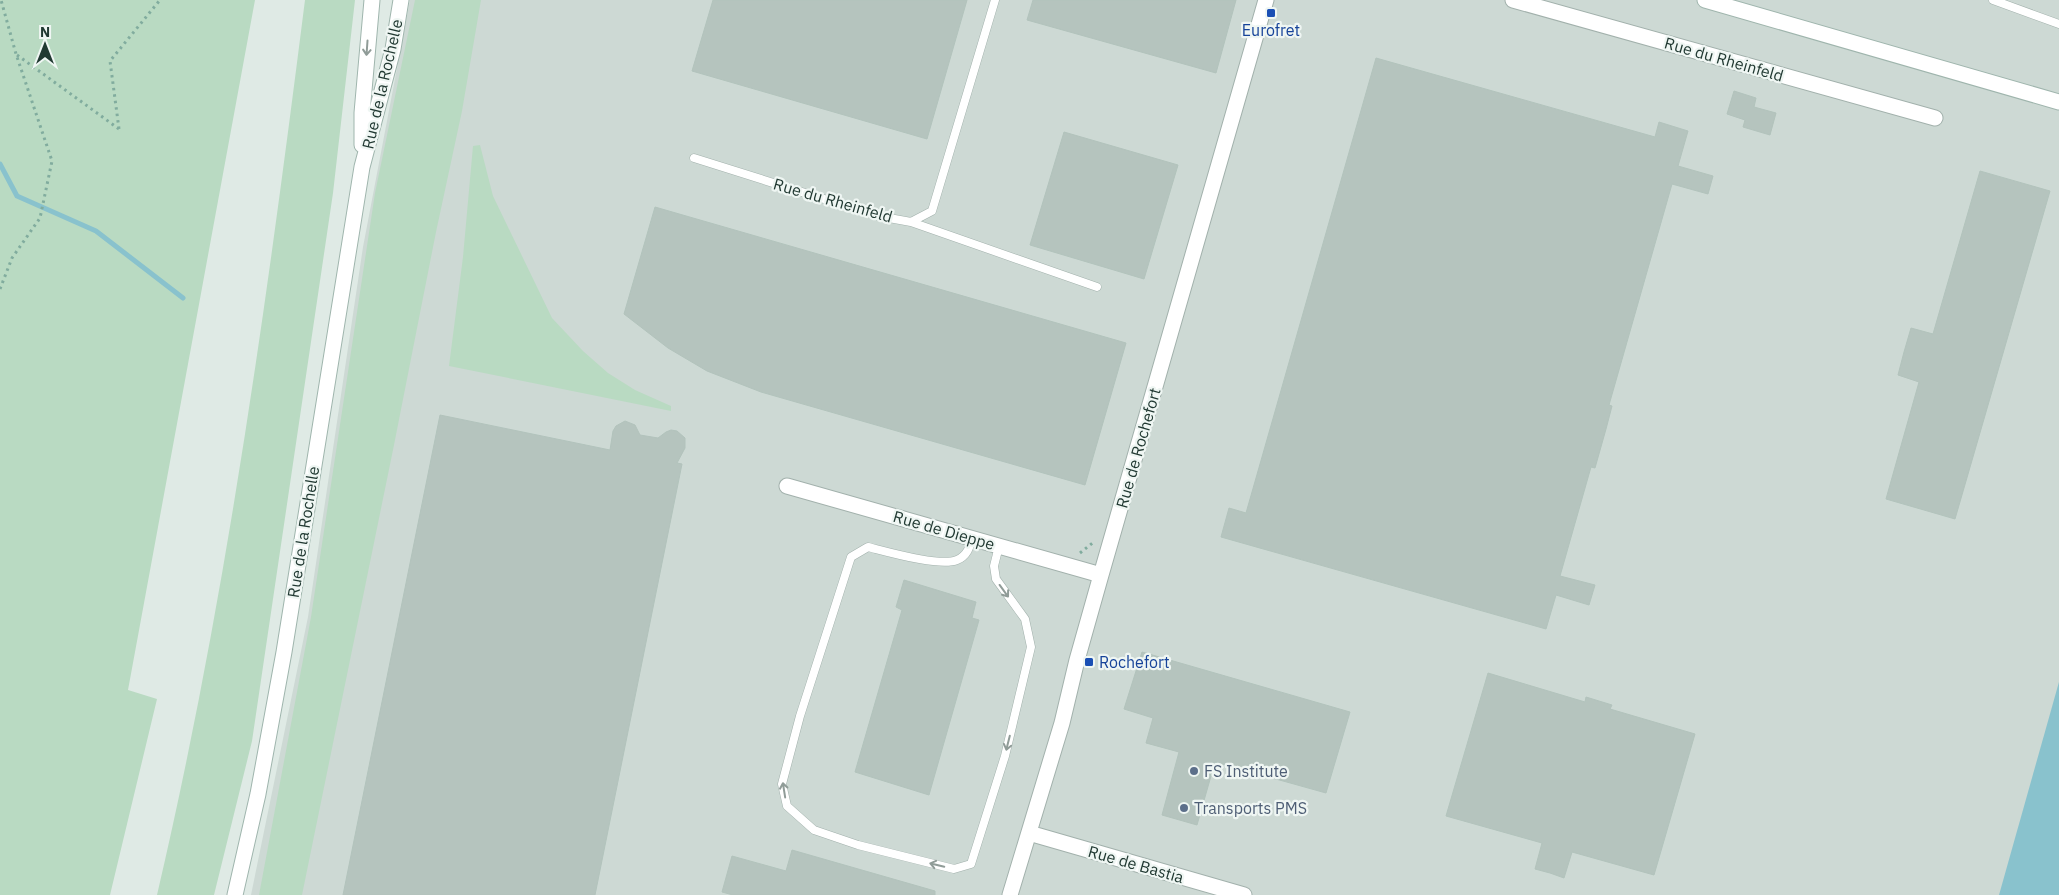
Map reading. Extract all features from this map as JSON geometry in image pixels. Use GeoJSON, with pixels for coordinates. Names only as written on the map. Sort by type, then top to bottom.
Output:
{"type":"FeatureCollection","features":[{"type":"Feature","properties":{"kind":"street","name":"Rue de la Rochelle"},"geometry":{"type":"LineString","coordinates":[[362,167],[362,112],[372,0]]}},
{"type":"Feature","properties":{"kind":"street","name":"Rue de la Rochelle"},"geometry":{"type":"LineString","coordinates":[[235,895],[258,794],[284,652],[362,167],[393,49],[401,0]]}},
{"type":"Feature","properties":{"kind":"street","name":"Rue de Rochefort"},"geometry":{"type":"LineString","coordinates":[[1010,895],[1062,723],[1077,660],[1266,0]]}},
{"type":"Feature","properties":{"kind":"street","name":"Rue du Rheinfeld"},"geometry":{"type":"LineString","coordinates":[[1513,0],[1935,118]]}},
{"type":"Feature","properties":{"kind":"street"},"geometry":{"type":"LineString","coordinates":[[1705,0],[2059,102]]}},
{"type":"Feature","properties":{"kind":"street","name":"Rue de Dieppe"},"geometry":{"type":"LineString","coordinates":[[787,486],[1101,575]]}},
{"type":"Feature","properties":{"kind":"street","name":"Rue de Bastia"},"geometry":{"type":"LineString","coordinates":[[1028,833],[1244,895]]}},
{"type":"Feature","properties":{"kind":"lane","name":"Rue du Rheinfeld"},"geometry":{"type":"LineString","coordinates":[[694,158],[878,216],[911,222],[932,211],[995,0]]}},
{"type":"Feature","properties":{"kind":"lane"},"geometry":{"type":"LineString","coordinates":[[1993,0],[2059,24]]}},
{"type":"Feature","properties":{"kind":"lane"},"geometry":{"type":"LineString","coordinates":[[911,222],[1097,287]]}},
{"type":"Feature","properties":{"kind":"lane"},"geometry":{"type":"LineString","coordinates":[[972,538],[969,551],[957,560],[931,561],[868,547],[851,558],[800,716],[782,784],[787,806],[814,830],[858,845],[954,869],[971,864],[1005,756],[1031,647],[1025,618],[996,579],[994,566],[1000,546]]}},
{"type":"Feature","properties":{"kind":"path"},"geometry":{"type":"LineString","coordinates":[[0,289],[12,258],[40,218],[52,161],[16,54],[1,0]]}},
{"type":"Feature","properties":{"kind":"path"},"geometry":{"type":"LineString","coordinates":[[16,54],[119,129],[110,62],[160,0]]}},
{"type":"Feature","properties":{"kind":"shaded area"},"geometry":{"type":"Polygon","coordinates":[[[410,0],[2059,0],[2059,895],[251,895],[308,617],[363,247],[410,0]]]}},
{"type":"Feature","properties":{"kind":"green space"},"geometry":{"type":"Polygon","coordinates":[[[0,0],[255,0],[128,690],[157,699],[110,895],[0,895],[0,0]]]}},
{"type":"Feature","properties":{"kind":"green space"},"geometry":{"type":"Polygon","coordinates":[[[305,0],[355,0],[333,193],[252,741],[214,895],[157,895],[204,673],[243,449],[276,225],[305,0]]]}},
{"type":"Feature","properties":{"kind":"green space"},"geometry":{"type":"Polygon","coordinates":[[[415,0],[481,0],[462,111],[302,895],[259,895],[311,617],[375,193],[415,0]]]}},
{"type":"Feature","properties":{"kind":"green space"},"geometry":{"type":"Polygon","coordinates":[[[480,145],[493,196],[552,318],[583,351],[608,373],[635,390],[671,406],[671,411],[449,366],[463,257],[473,146],[480,145]]]}},
{"type":"Feature","properties":{"kind":"water"},"geometry":{"type":"Polygon","coordinates":[[[2059,682],[2059,895],[1999,895],[2059,682]]]}},
{"type":"Feature","properties":{"kind":"building"},"geometry":{"type":"Polygon","coordinates":[[[713,0],[967,0],[927,139],[692,71],[713,0]]]}},
{"type":"Feature","properties":{"kind":"building"},"geometry":{"type":"Polygon","coordinates":[[[1033,0],[1236,0],[1216,73],[1027,20],[1033,0]]]}},
{"type":"Feature","properties":{"kind":"building"},"geometry":{"type":"Polygon","coordinates":[[[1376,58],[1655,137],[1659,122],[1688,131],[1678,166],[1713,176],[1708,194],[1672,184],[1609,405],[1612,406],[1595,468],[1591,467],[1560,576],[1595,585],[1589,605],[1556,595],[1546,629],[1221,537],[1229,508],[1246,513],[1376,58]]]}},
{"type":"Feature","properties":{"kind":"building"},"geometry":{"type":"Polygon","coordinates":[[[1734,91],[1756,98],[1754,107],[1776,113],[1770,135],[1743,127],[1745,120],[1727,114],[1734,91]]]}},
{"type":"Feature","properties":{"kind":"building"},"geometry":{"type":"Polygon","coordinates":[[[1064,132],[1178,165],[1144,279],[1030,245],[1064,132]]]}},
{"type":"Feature","properties":{"kind":"building"},"geometry":{"type":"Polygon","coordinates":[[[1980,171],[2050,191],[1955,519],[1886,499],[1919,382],[1898,375],[1904,352],[1911,328],[1933,334],[1980,171]]]}},
{"type":"Feature","properties":{"kind":"building"},"geometry":{"type":"Polygon","coordinates":[[[655,207],[1126,343],[1085,485],[761,392],[707,371],[668,348],[624,314],[655,207]]]}},
{"type":"Feature","properties":{"kind":"building"},"geometry":{"type":"Polygon","coordinates":[[[440,415],[610,450],[613,431],[616,426],[625,421],[635,425],[640,435],[658,438],[671,430],[677,431],[685,438],[685,448],[677,463],[682,464],[595,895],[343,895],[440,415]]]}},
{"type":"Feature","properties":{"kind":"building"},"geometry":{"type":"Polygon","coordinates":[[[904,580],[976,602],[972,618],[979,620],[929,795],[855,772],[902,610],[896,607],[904,580]]]}},
{"type":"Feature","properties":{"kind":"building"},"geometry":{"type":"Polygon","coordinates":[[[1142,652],[1350,712],[1326,793],[1215,762],[1197,825],[1162,815],[1179,752],[1146,743],[1153,718],[1124,709],[1142,652]]]}},
{"type":"Feature","properties":{"kind":"building"},"geometry":{"type":"Polygon","coordinates":[[[1488,673],[1585,702],[1586,697],[1612,705],[1610,709],[1695,734],[1654,875],[1572,852],[1564,878],[1535,869],[1542,843],[1446,816],[1488,673]]]}},
{"type":"Feature","properties":{"kind":"building"},"geometry":{"type":"Polygon","coordinates":[[[792,850],[935,891],[935,895],[733,895],[722,892],[732,856],[786,871],[792,850]]]}},
{"type":"Feature","properties":{"kind":"waterway"},"geometry":{"type":"LineString","coordinates":[[0,164],[17,196],[96,231],[183,298]]}},
{"type":"Feature","properties":{"kind":"place","name":"Eurofret"},"geometry":{"type":"Point","coordinates":[1271,13]}},
{"type":"Feature","properties":{"kind":"place","name":"Rochefort"},"geometry":{"type":"Point","coordinates":[1089,662]}},
{"type":"Feature","properties":{"kind":"place","name":"FS Institute"},"geometry":{"type":"Point","coordinates":[1194,771]}},
{"type":"Feature","properties":{"kind":"place","name":"Transports PMS"},"geometry":{"type":"Point","coordinates":[1184,808]}}]}
